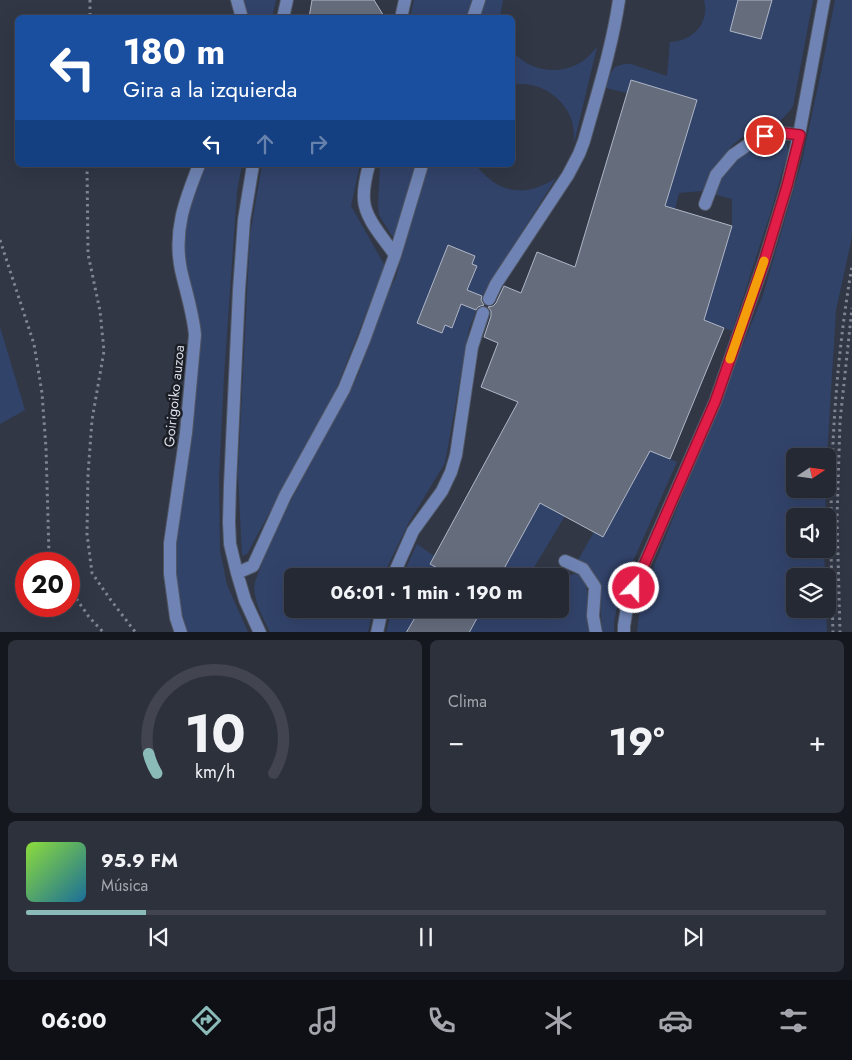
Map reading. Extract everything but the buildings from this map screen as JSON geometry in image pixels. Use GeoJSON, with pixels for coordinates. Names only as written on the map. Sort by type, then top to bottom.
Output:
{"type":"FeatureCollection","features":[{"type":"Feature","properties":{"kind":"street"},"geometry":{"type":"LineString","coordinates":[[237,0],[241,15]]}},
{"type":"Feature","properties":{"kind":"street"},"geometry":{"type":"LineString","coordinates":[[284,15],[287,0]]}},
{"type":"Feature","properties":{"kind":"street"},"geometry":{"type":"LineString","coordinates":[[402,15],[405,0]]}},
{"type":"Feature","properties":{"kind":"street"},"geometry":{"type":"LineString","coordinates":[[474,15],[479,0]]}},
{"type":"Feature","properties":{"kind":"street"},"geometry":{"type":"LineString","coordinates":[[489,299],[496,284],[579,154],[610,45],[619,0]]}},
{"type":"Feature","properties":{"kind":"street"},"geometry":{"type":"LineString","coordinates":[[624,632],[628,601],[715,402],[764,262],[800,135],[824,0]]}},
{"type":"Feature","properties":{"kind":"street"},"geometry":{"type":"LineString","coordinates":[[705,204],[716,175],[733,154],[755,140],[775,132],[800,135]]}},
{"type":"Feature","properties":{"kind":"street","name":"Goirigoiko auzoa"},"geometry":{"type":"LineString","coordinates":[[181,632],[176,618],[170,574],[170,544],[186,433],[195,335],[181,269],[179,230],[184,203],[198,167]]}},
{"type":"Feature","properties":{"kind":"street"},"geometry":{"type":"LineString","coordinates":[[253,167],[244,220],[239,290],[229,522],[230,544],[237,574],[245,600],[260,632]]}},
{"type":"Feature","properties":{"kind":"street"},"geometry":{"type":"LineString","coordinates":[[369,167],[364,201],[367,214],[395,255]]}},
{"type":"Feature","properties":{"kind":"street"},"geometry":{"type":"LineString","coordinates":[[237,574],[253,566],[285,496],[344,389],[395,255],[421,167]]}},
{"type":"Feature","properties":{"kind":"street"},"geometry":{"type":"LineString","coordinates":[[397,568],[413,531],[442,491],[451,472],[456,454],[472,346],[483,313]]}},
{"type":"Feature","properties":{"kind":"street"},"geometry":{"type":"LineString","coordinates":[[565,561],[583,570],[595,587],[593,616],[596,632]]}},
{"type":"Feature","properties":{"kind":"street"},"geometry":{"type":"LineString","coordinates":[[377,632],[380,618]]}},
{"type":"Feature","properties":{"kind":"path"},"geometry":{"type":"LineString","coordinates":[[90,0],[90,15]]}},
{"type":"Feature","properties":{"kind":"path"},"geometry":{"type":"LineString","coordinates":[[86,167],[88,254],[100,311],[104,351],[92,420],[88,474],[87,534],[92,573],[136,632]]}},
{"type":"Feature","properties":{"kind":"path"},"geometry":{"type":"LineString","coordinates":[[0,240],[34,344],[42,393],[46,448],[49,552]]}},
{"type":"Feature","properties":{"kind":"path"},"geometry":{"type":"LineString","coordinates":[[833,632],[831,529],[834,418],[839,359],[852,266]]}},
{"type":"Feature","properties":{"kind":"path"},"geometry":{"type":"LineString","coordinates":[[840,632],[837,518],[840,421],[852,308]]}},
{"type":"Feature","properties":{"kind":"path"},"geometry":{"type":"LineString","coordinates":[[80,604],[89,617],[104,632]]}},
{"type":"Feature","properties":{"kind":"shaded area"},"geometry":{"type":"Polygon","coordinates":[[[237,0],[276,0],[272,15],[241,15],[237,0]]]}},
{"type":"Feature","properties":{"kind":"shaded area"},"geometry":{"type":"Polygon","coordinates":[[[414,0],[473,0],[468,15],[411,15],[414,0]]]}},
{"type":"Feature","properties":{"kind":"shaded area"},"geometry":{"type":"Polygon","coordinates":[[[483,0],[503,0],[500,15],[478,15],[483,0]]]}},
{"type":"Feature","properties":{"kind":"shaded area"},"geometry":{"type":"Polygon","coordinates":[[[704,0],[813,0],[793,106],[779,122],[747,134],[735,143],[724,156],[702,191],[679,193],[675,209],[665,206],[696,100],[631,80],[627,93],[606,88],[610,74],[615,67],[624,64],[631,64],[667,76],[670,42],[686,38],[698,29],[704,16],[704,0]]]}},
{"type":"Feature","properties":{"kind":"shaded area"},"geometry":{"type":"Polygon","coordinates":[[[835,0],[852,0],[852,237],[836,310],[827,448],[786,448],[786,498],[826,498],[825,508],[786,508],[786,558],[824,558],[825,568],[786,568],[786,618],[826,618],[827,632],[637,632],[640,607],[647,583],[763,295],[802,161],[835,0]]]}},
{"type":"Feature","properties":{"kind":"shaded area"},"geometry":{"type":"Polygon","coordinates":[[[597,47],[574,143],[574,129],[571,119],[561,102],[539,87],[515,85],[515,53],[526,63],[551,70],[568,68],[588,57],[597,47]]]}},
{"type":"Feature","properties":{"kind":"shaded area"},"geometry":{"type":"Polygon","coordinates":[[[777,137],[783,138],[788,151],[772,208],[732,331],[704,320],[732,226],[732,199],[713,194],[718,181],[748,147],[777,137]]]}},
{"type":"Feature","properties":{"kind":"shaded area"},"geometry":{"type":"Polygon","coordinates":[[[199,167],[242,167],[237,191],[224,376],[219,477],[220,551],[227,585],[248,632],[181,632],[170,574],[194,353],[179,249],[199,167]]]}},
{"type":"Feature","properties":{"kind":"shaded area"},"geometry":{"type":"Polygon","coordinates":[[[262,167],[360,167],[351,206],[385,266],[335,392],[247,554],[242,556],[238,473],[250,235],[262,167]]]}},
{"type":"Feature","properties":{"kind":"shaded area"},"geometry":{"type":"Polygon","coordinates":[[[380,167],[414,167],[394,239],[379,215],[380,167]]]}},
{"type":"Feature","properties":{"kind":"shaded area"},"geometry":{"type":"Polygon","coordinates":[[[427,167],[478,167],[494,182],[513,190],[534,188],[556,178],[482,296],[469,329],[445,463],[409,522],[387,568],[284,568],[284,618],[371,618],[368,632],[270,632],[257,602],[254,589],[255,582],[273,534],[358,375],[388,292],[396,277],[427,167]]]}},
{"type":"Feature","properties":{"kind":"shaded area"},"geometry":{"type":"Polygon","coordinates":[[[0,327],[25,410],[0,424],[0,327]]]}},
{"type":"Feature","properties":{"kind":"shaded area"},"geometry":{"type":"Polygon","coordinates":[[[650,451],[677,462],[622,586],[614,621],[614,632],[602,632],[599,582],[593,572],[578,560],[594,532],[603,537],[650,451]]]}},
{"type":"Feature","properties":{"kind":"shaded area"},"geometry":{"type":"Polygon","coordinates":[[[540,503],[565,516],[534,568],[504,568],[540,503]]]}},
{"type":"Feature","properties":{"kind":"shaded area"},"geometry":{"type":"Polygon","coordinates":[[[417,544],[434,556],[430,564],[437,568],[406,568],[417,544]]]}},
{"type":"Feature","properties":{"kind":"shaded area"},"geometry":{"type":"Polygon","coordinates":[[[579,574],[586,583],[590,632],[386,632],[390,618],[569,618],[569,577],[579,574]]]}},
{"type":"Feature","properties":{"kind":"slow traffic"},"geometry":{"type":"LineString","coordinates":[[730,359],[764,261]]}},
{"type":"Feature","properties":{"kind":"route"},"geometry":{"type":"LineString","coordinates":[[634,588],[715,402],[764,262],[787,186],[800,135],[775,132],[765,136]]}}]}
